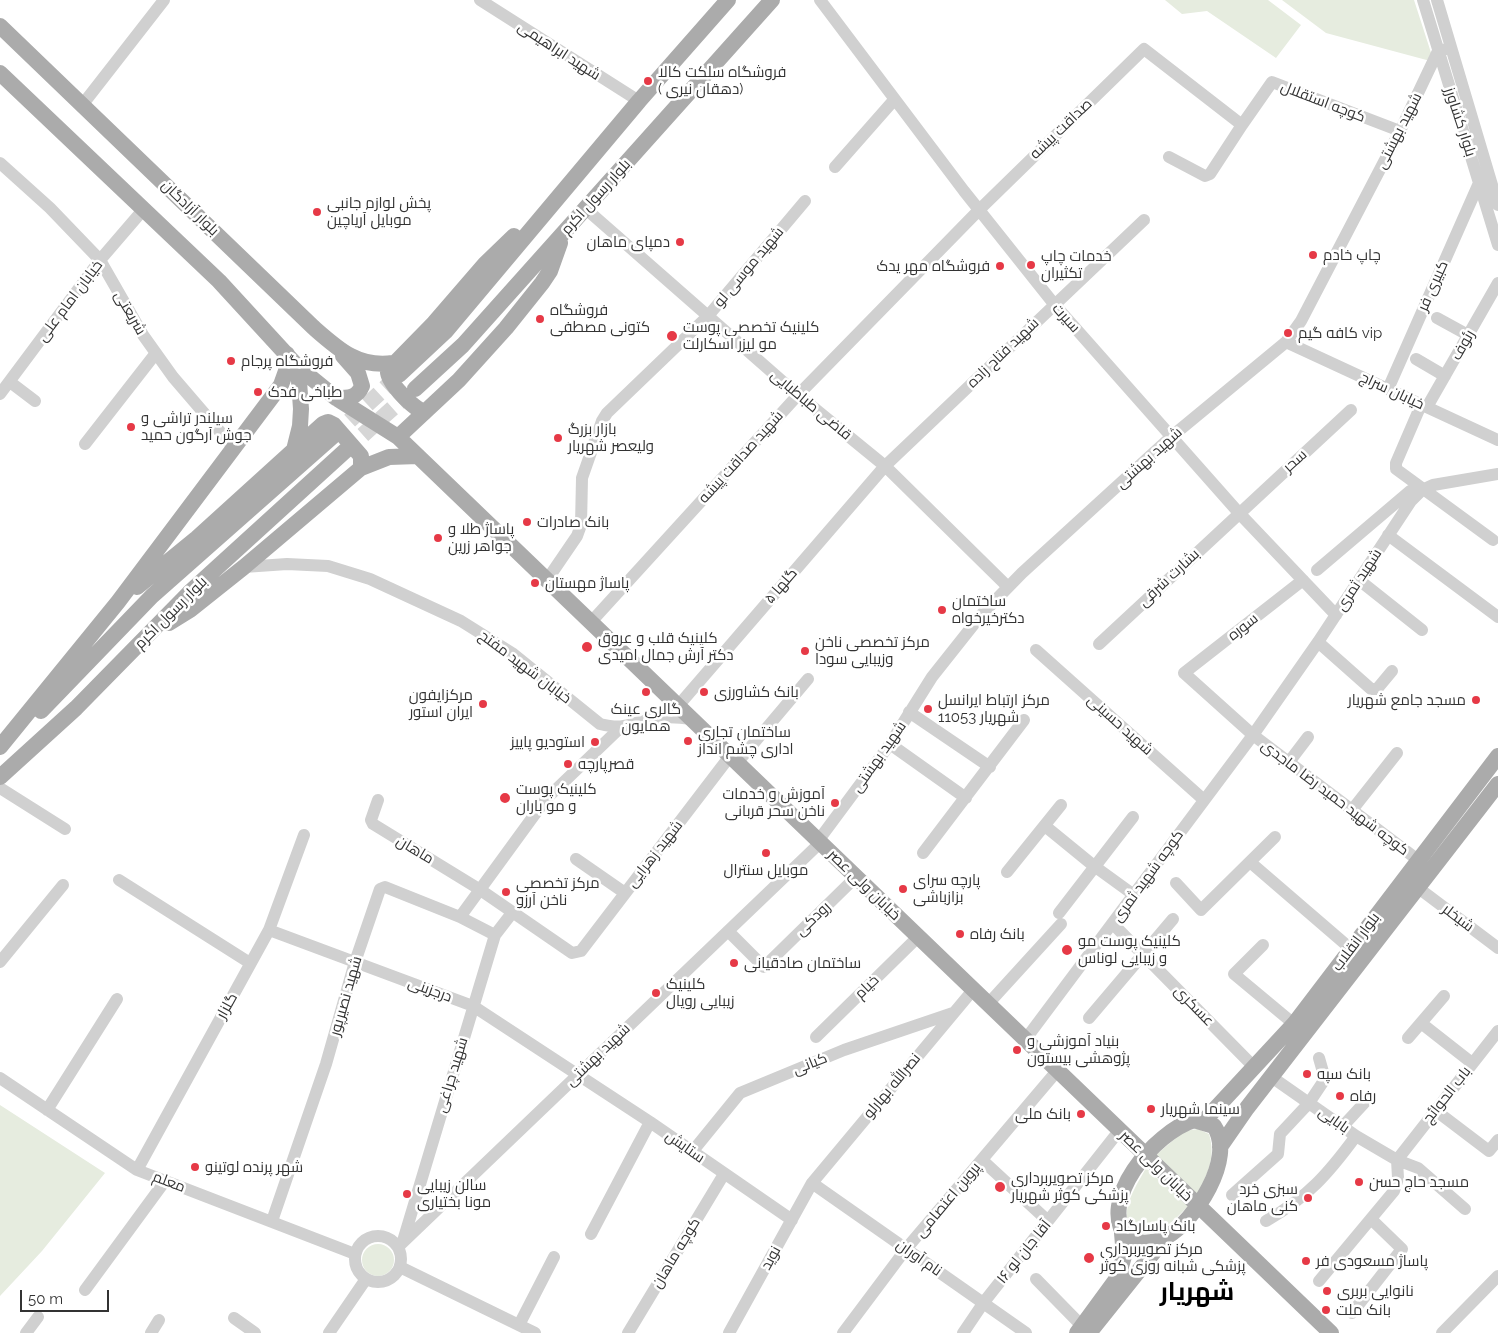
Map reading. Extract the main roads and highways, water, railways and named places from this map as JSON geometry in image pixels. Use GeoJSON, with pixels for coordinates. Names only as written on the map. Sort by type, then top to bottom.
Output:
{"type":"FeatureCollection","features":[{"type":"Feature","properties":{"kind":"main road","name":"بلوار رسول اکرم"},"geometry":{"type":"LineString","coordinates":[[396,369],[445,332],[639,101],[728,0]]}},
{"type":"Feature","properties":{"kind":"main road","name":"بلوار رسول اکرم"},"geometry":{"type":"LineString","coordinates":[[414,389],[464,345],[772,0]]}},
{"type":"Feature","properties":{"kind":"main road","name":"بلوار آزادگان"},"geometry":{"type":"LineString","coordinates":[[0,26],[84,104],[330,342],[367,364],[396,369]]}},
{"type":"Feature","properties":{"kind":"main road"},"geometry":{"type":"LineString","coordinates":[[0,72],[142,210],[219,281],[298,367],[336,398],[354,396],[359,393],[362,386],[361,379],[353,367],[330,342]]}},
{"type":"Feature","properties":{"kind":"main road"},"geometry":{"type":"LineString","coordinates":[[398,437],[477,361],[542,283],[550,270],[564,232]]}},
{"type":"Feature","properties":{"kind":"main road"},"geometry":{"type":"LineString","coordinates":[[0,747],[118,602],[281,385],[286,371],[287,354]]}},
{"type":"Feature","properties":{"kind":"main road"},"geometry":{"type":"LineString","coordinates":[[294,450],[300,426],[301,408],[298,367]]}},
{"type":"Feature","properties":{"kind":"main road"},"geometry":{"type":"LineString","coordinates":[[396,369],[388,370],[390,379],[417,409],[425,412]]}},
{"type":"Feature","properties":{"kind":"main road","name":"خیابان ولی عصر"},"geometry":{"type":"LineString","coordinates":[[336,398],[398,437],[1330,1333]]}},
{"type":"Feature","properties":{"kind":"main road"},"geometry":{"type":"LineString","coordinates":[[118,602],[197,538],[323,424],[328,422],[334,425],[361,456],[361,468]]}},
{"type":"Feature","properties":{"kind":"main road","name":"بلوار رسول اکرم"},"geometry":{"type":"LineString","coordinates":[[0,747],[54,698],[152,596],[332,436]]}},
{"type":"Feature","properties":{"kind":"main road","name":"بلوار رسول اکرم"},"geometry":{"type":"LineString","coordinates":[[0,777],[76,708],[188,593],[345,451]]}},
{"type":"Feature","properties":{"kind":"main road"},"geometry":{"type":"LineString","coordinates":[[148,636],[190,610],[361,468],[389,457],[418,456]]}},
{"type":"Feature","properties":{"kind":"main road","name":"بلوار انقلاب"},"geometry":{"type":"LineString","coordinates":[[1204,1121],[1294,1024],[1498,756]]}},
{"type":"Feature","properties":{"kind":"main road","name":"بلوار انقلاب"},"geometry":{"type":"LineString","coordinates":[[1220,1147],[1247,1108],[1498,784]]}},
{"type":"Feature","properties":{"kind":"main road"},"geometry":{"type":"LineString","coordinates":[[1194,1120],[1204,1121],[1214,1126],[1218,1130],[1220,1147],[1213,1180],[1198,1206],[1166,1238],[1083,1331],[1118,1277],[1124,1256],[1118,1216],[1120,1202],[1136,1167],[1145,1155],[1174,1128],[1194,1120]]}},
{"type":"Feature","properties":{"kind":"main road"},"geometry":{"type":"LineString","coordinates":[[1122,1233],[1128,1240],[1137,1243],[1149,1243],[1166,1238]]}},
{"type":"Feature","properties":{"kind":"tunnel"},"geometry":{"type":"LineString","coordinates":[[332,437],[399,375]]}},
{"type":"Feature","properties":{"kind":"tunnel"},"geometry":{"type":"LineString","coordinates":[[345,451],[414,389]]}},
{"type":"Feature","properties":{"kind":"place","name":"فروشگاه سلکت کالا ( دهقان نیری)"},"geometry":{"type":"Point","coordinates":[648,81]}},
{"type":"Feature","properties":{"kind":"place","name":"پخش لوازم جانبی موبایل آریاچین"},"geometry":{"type":"Point","coordinates":[317,212]}},
{"type":"Feature","properties":{"kind":"place","name":"دمپای ماهان"},"geometry":{"type":"Point","coordinates":[680,242]}},
{"type":"Feature","properties":{"kind":"place","name":"چاپ خادم"},"geometry":{"type":"Point","coordinates":[1313,255]}},
{"type":"Feature","properties":{"kind":"place","name":"خدمات چاپ تکثیران"},"geometry":{"type":"Point","coordinates":[1031,265]}},
{"type":"Feature","properties":{"kind":"place","name":"فروشگاه مهر یدک"},"geometry":{"type":"Point","coordinates":[1000,266]}},
{"type":"Feature","properties":{"kind":"place","name":"فروشگاه کتونی مصطفی"},"geometry":{"type":"Point","coordinates":[540,319]}},
{"type":"Feature","properties":{"kind":"place","name":"کافه گیم vip"},"geometry":{"type":"Point","coordinates":[1288,333]}},
{"type":"Feature","properties":{"kind":"place","name":"کلینیک تخصصی پوست مو لیزر اسکارلت"},"geometry":{"type":"Point","coordinates":[672,336]}},
{"type":"Feature","properties":{"kind":"place","name":"فروشگاه پرجام"},"geometry":{"type":"Point","coordinates":[231,361]}},
{"type":"Feature","properties":{"kind":"place","name":"طباخی فدک"},"geometry":{"type":"Point","coordinates":[258,392]}},
{"type":"Feature","properties":{"kind":"place","name":"سیلندر تراشی و جوش آرگون حمید"},"geometry":{"type":"Point","coordinates":[131,427]}},
{"type":"Feature","properties":{"kind":"place","name":"بازار بزرگ ولیعصر شهریار"},"geometry":{"type":"Point","coordinates":[558,438]}},
{"type":"Feature","properties":{"kind":"place","name":"بانک صادرات"},"geometry":{"type":"Point","coordinates":[527,522]}},
{"type":"Feature","properties":{"kind":"place","name":"پاساژ طلا و جواهر زرین"},"geometry":{"type":"Point","coordinates":[438,538]}},
{"type":"Feature","properties":{"kind":"place","name":"پاساژ مهستان"},"geometry":{"type":"Point","coordinates":[535,583]}},
{"type":"Feature","properties":{"kind":"place","name":"ساختمان دکترخیرخواه"},"geometry":{"type":"Point","coordinates":[942,610]}},
{"type":"Feature","properties":{"kind":"place","name":"کلینیک قلب و عروق دکتر آرش جمال امیدی"},"geometry":{"type":"Point","coordinates":[587,647]}},
{"type":"Feature","properties":{"kind":"place","name":"مرکز تخصصی ناخن وزیبایی سودا"},"geometry":{"type":"Point","coordinates":[805,651]}},
{"type":"Feature","properties":{"kind":"place","name":"گالری عینک همایون"},"geometry":{"type":"Point","coordinates":[646,692]}},
{"type":"Feature","properties":{"kind":"place","name":"بانک کشاورزی"},"geometry":{"type":"Point","coordinates":[704,692]}},
{"type":"Feature","properties":{"kind":"place","name":"مسجد جامع شهریار"},"geometry":{"type":"Point","coordinates":[1476,700]}},
{"type":"Feature","properties":{"kind":"place","name":"مرکزایفون ایران استور"},"geometry":{"type":"Point","coordinates":[483,704]}},
{"type":"Feature","properties":{"kind":"place","name":"مرکز ارتباط ایرانسل 11053 شهریار"},"geometry":{"type":"Point","coordinates":[928,709]}},
{"type":"Feature","properties":{"kind":"place","name":"ساختمان تجاری اداری چشم انداز"},"geometry":{"type":"Point","coordinates":[688,741]}},
{"type":"Feature","properties":{"kind":"place","name":"استودیو پاییز"},"geometry":{"type":"Point","coordinates":[595,742]}},
{"type":"Feature","properties":{"kind":"place","name":"قصرپارچه"},"geometry":{"type":"Point","coordinates":[568,764]}},
{"type":"Feature","properties":{"kind":"place","name":"کلینیک پوست و مو باران"},"geometry":{"type":"Point","coordinates":[505,798]}},
{"type":"Feature","properties":{"kind":"place","name":"آموزش و‌ خدمات ناخن سحر قربانی"},"geometry":{"type":"Point","coordinates":[835,803]}},
{"type":"Feature","properties":{"kind":"place","name":"موبایل سنترال"},"geometry":{"type":"Point","coordinates":[766,853]}},
{"type":"Feature","properties":{"kind":"place","name":"پارچه سرای بزازباشی"},"geometry":{"type":"Point","coordinates":[903,889]}},
{"type":"Feature","properties":{"kind":"place","name":"مرکز تخصصی ناخن آرزو"},"geometry":{"type":"Point","coordinates":[506,892]}},
{"type":"Feature","properties":{"kind":"place","name":"بانک رفاه"},"geometry":{"type":"Point","coordinates":[960,934]}},
{"type":"Feature","properties":{"kind":"place","name":"کلینیک پوست مو و زیبایی لوناس"},"geometry":{"type":"Point","coordinates":[1067,950]}},
{"type":"Feature","properties":{"kind":"place","name":"ساختمان صادقیانی"},"geometry":{"type":"Point","coordinates":[734,963]}},
{"type":"Feature","properties":{"kind":"place","name":"کلینیک زیبایی رویال"},"geometry":{"type":"Point","coordinates":[656,993]}},
{"type":"Feature","properties":{"kind":"place","name":"بنیاد آموزشی و پژوهشی بیستون"},"geometry":{"type":"Point","coordinates":[1017,1050]}},
{"type":"Feature","properties":{"kind":"place","name":"بانک سپه"},"geometry":{"type":"Point","coordinates":[1307,1074]}},
{"type":"Feature","properties":{"kind":"place","name":"رفاه"},"geometry":{"type":"Point","coordinates":[1340,1096]}},
{"type":"Feature","properties":{"kind":"place","name":"سینما شهریار"},"geometry":{"type":"Point","coordinates":[1151,1109]}},
{"type":"Feature","properties":{"kind":"place","name":"بانک ملی"},"geometry":{"type":"Point","coordinates":[1081,1114]}},
{"type":"Feature","properties":{"kind":"place","name":"شهر پرنده لوتینو"},"geometry":{"type":"Point","coordinates":[195,1167]}},
{"type":"Feature","properties":{"kind":"place","name":"مسجد حاج حسن"},"geometry":{"type":"Point","coordinates":[1359,1182]}},
{"type":"Feature","properties":{"kind":"place","name":"مرکز تصویربرداری پزشکی کوثر شهریار"},"geometry":{"type":"Point","coordinates":[1000,1187]}},
{"type":"Feature","properties":{"kind":"place","name":"سالن زیبایی مونا بختیاری"},"geometry":{"type":"Point","coordinates":[407,1194]}},
{"type":"Feature","properties":{"kind":"place","name":"سبزی خرد کنی ماهان"},"geometry":{"type":"Point","coordinates":[1308,1198]}},
{"type":"Feature","properties":{"kind":"place","name":"بانک پاسارگاد"},"geometry":{"type":"Point","coordinates":[1106,1226]}},
{"type":"Feature","properties":{"kind":"place","name":"مرکز تصویربرداری پزشکی شبانه روزی کوثر"},"geometry":{"type":"Point","coordinates":[1089,1258]}},
{"type":"Feature","properties":{"kind":"place","name":"پاساژ مسعودی فر"},"geometry":{"type":"Point","coordinates":[1306,1261]}},
{"type":"Feature","properties":{"kind":"place","name":"نانوایی بربری"},"geometry":{"type":"Point","coordinates":[1327,1291]}},
{"type":"Feature","properties":{"kind":"place","name":"بانک ملت"},"geometry":{"type":"Point","coordinates":[1326,1310]}},
{"type":"Feature","properties":{"kind":"district","name":"شهریار"},"geometry":{"type":"Point","coordinates":[1197,1292]}}]}
